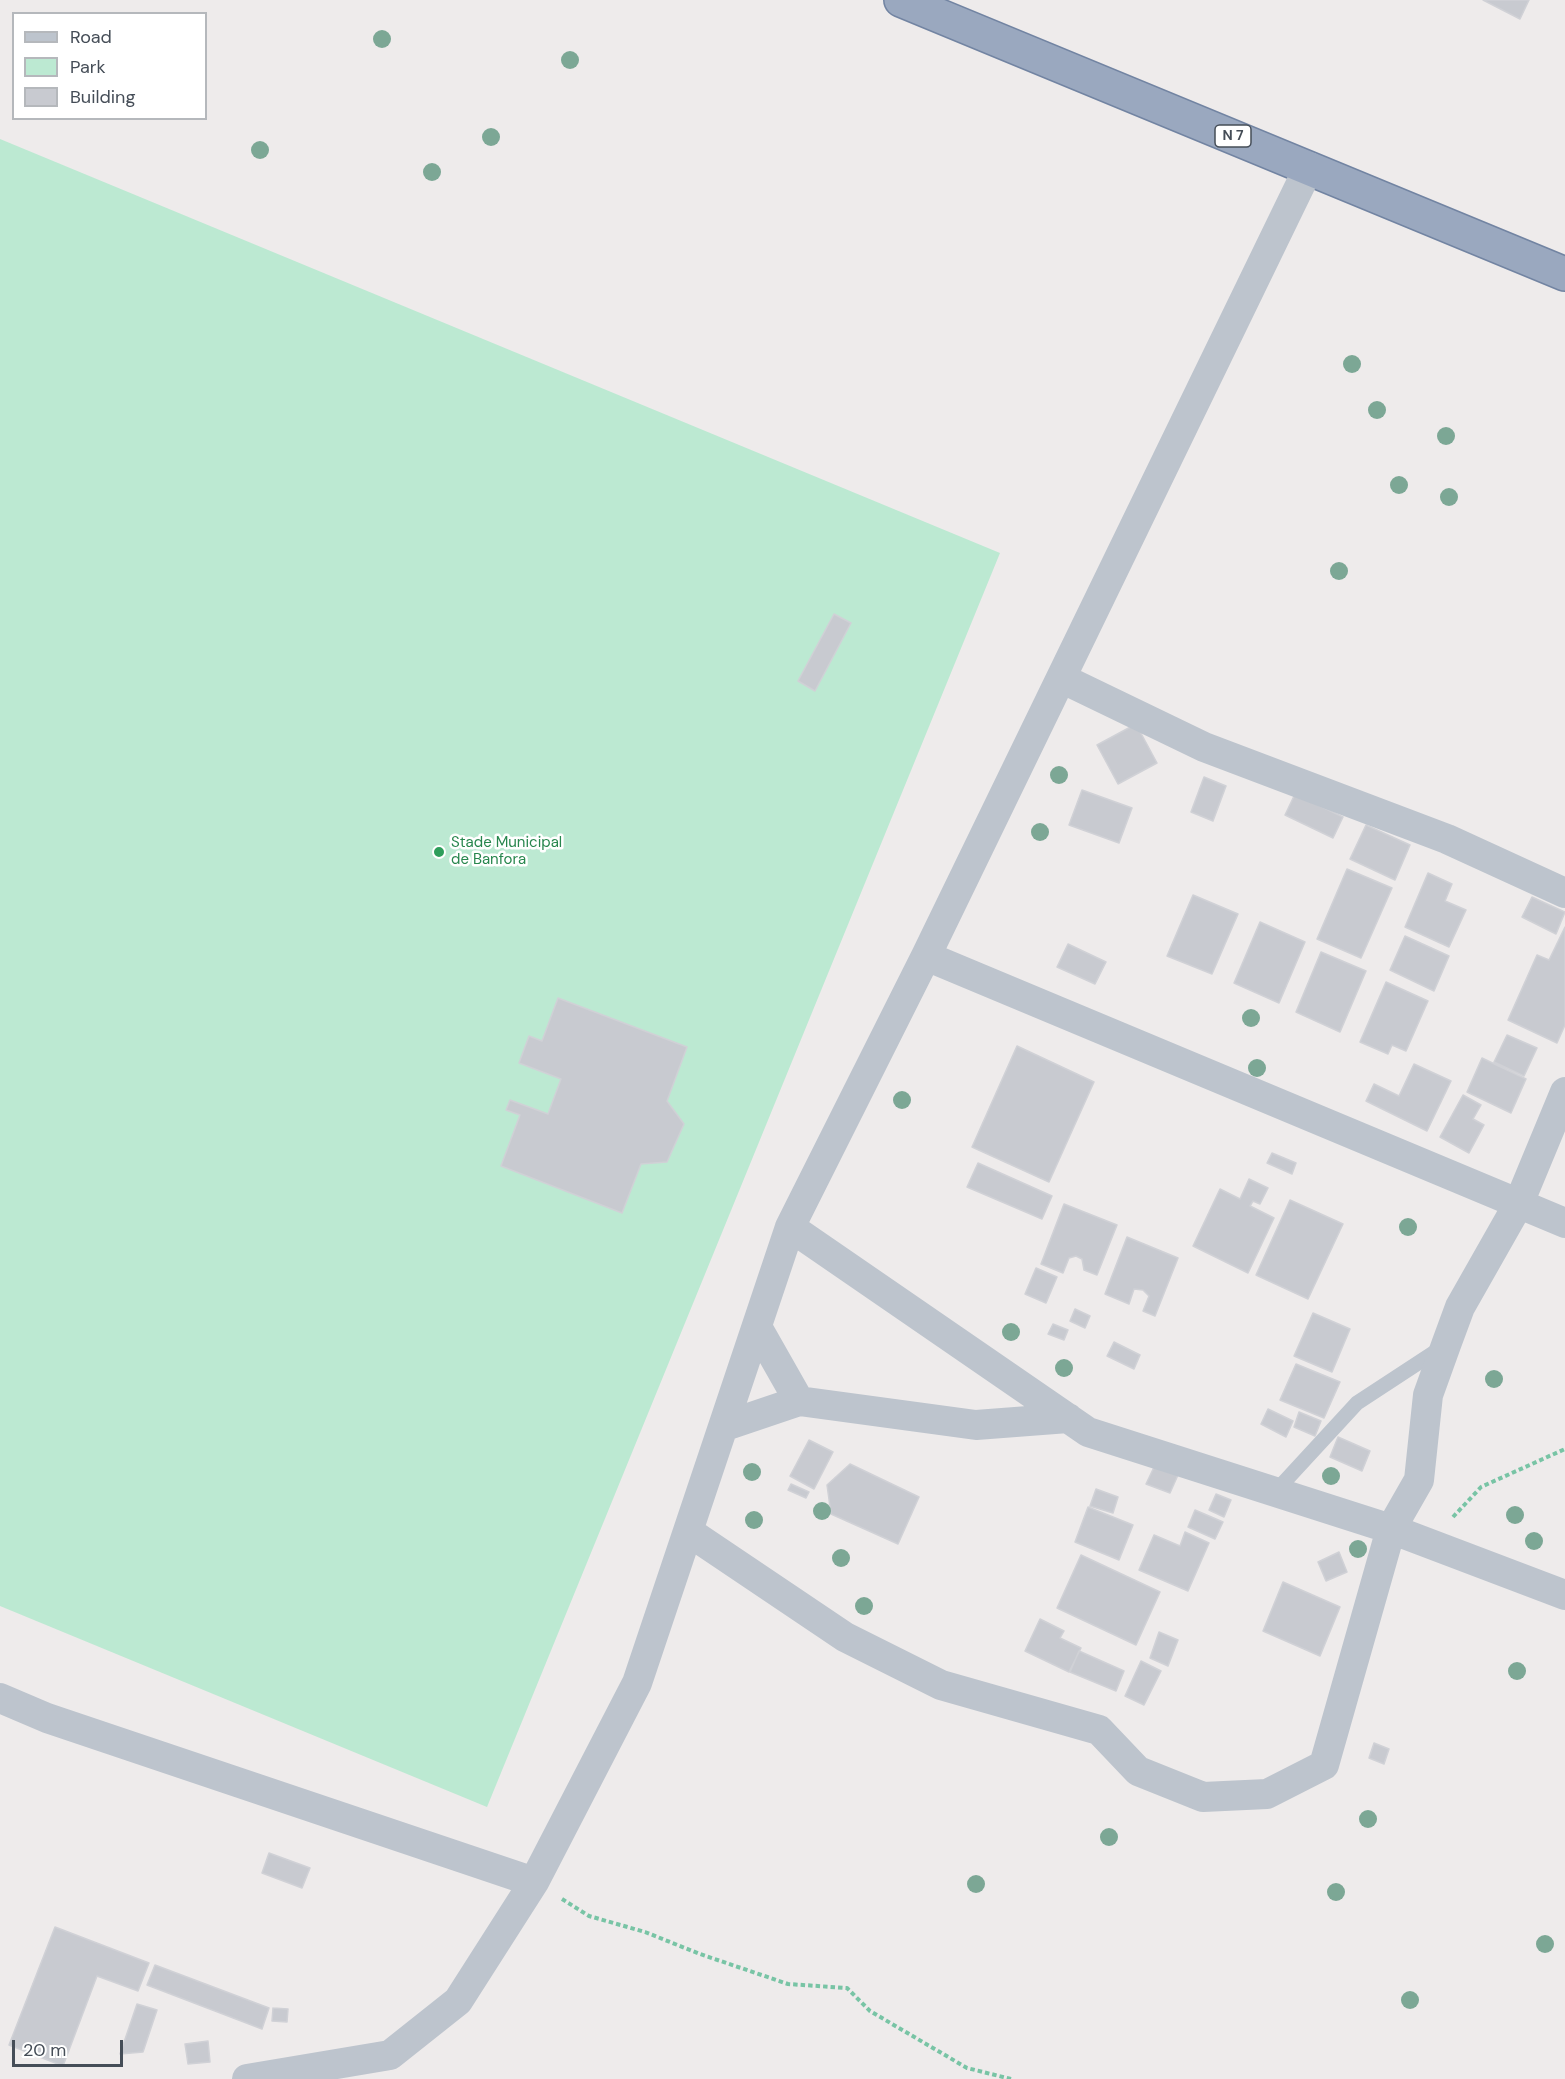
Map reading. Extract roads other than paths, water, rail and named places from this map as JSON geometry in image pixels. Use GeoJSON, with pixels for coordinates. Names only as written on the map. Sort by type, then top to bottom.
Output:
{"type":"FeatureCollection","features":[{"type":"Feature","properties":{"kind":"highway","name":"N 7"},"geometry":{"type":"LineString","coordinates":[[901,0],[1565,274]]}},
{"type":"Feature","properties":{"kind":"street"},"geometry":{"type":"LineString","coordinates":[[247,2079],[390,2055],[458,2001],[534,1882],[637,1683],[790,1227],[926,956],[1309,167]]}},
{"type":"Feature","properties":{"kind":"street"},"geometry":{"type":"LineString","coordinates":[[1061,678],[1204,747],[1447,839],[1565,893]]}},
{"type":"Feature","properties":{"kind":"street"},"geometry":{"type":"LineString","coordinates":[[926,956],[1565,1223]]}},
{"type":"Feature","properties":{"kind":"street"},"geometry":{"type":"LineString","coordinates":[[689,1532],[845,1637],[941,1685],[1099,1730],[1138,1770],[1203,1797],[1268,1794],[1324,1765],[1391,1529],[1419,1480],[1428,1395],[1460,1307],[1518,1203],[1565,1092]]}},
{"type":"Feature","properties":{"kind":"street"},"geometry":{"type":"LineString","coordinates":[[790,1227],[1088,1432],[1391,1529],[1565,1596]]}},
{"type":"Feature","properties":{"kind":"street"},"geometry":{"type":"LineString","coordinates":[[757,1327],[799,1401]]}},
{"type":"Feature","properties":{"kind":"street"},"geometry":{"type":"LineString","coordinates":[[725,1426],[799,1401],[976,1425],[1068,1418]]}},
{"type":"Feature","properties":{"kind":"street"},"geometry":{"type":"LineString","coordinates":[[0,1698],[47,1718],[534,1882]]}},
{"type":"Feature","properties":{"kind":"lane"},"geometry":{"type":"LineString","coordinates":[[1275,1492],[1357,1403],[1446,1345]]}},
{"type":"Feature","properties":{"kind":"place","name":"Stade Municipal de Banfora"},"geometry":{"type":"Point","coordinates":[439,852]}}]}
